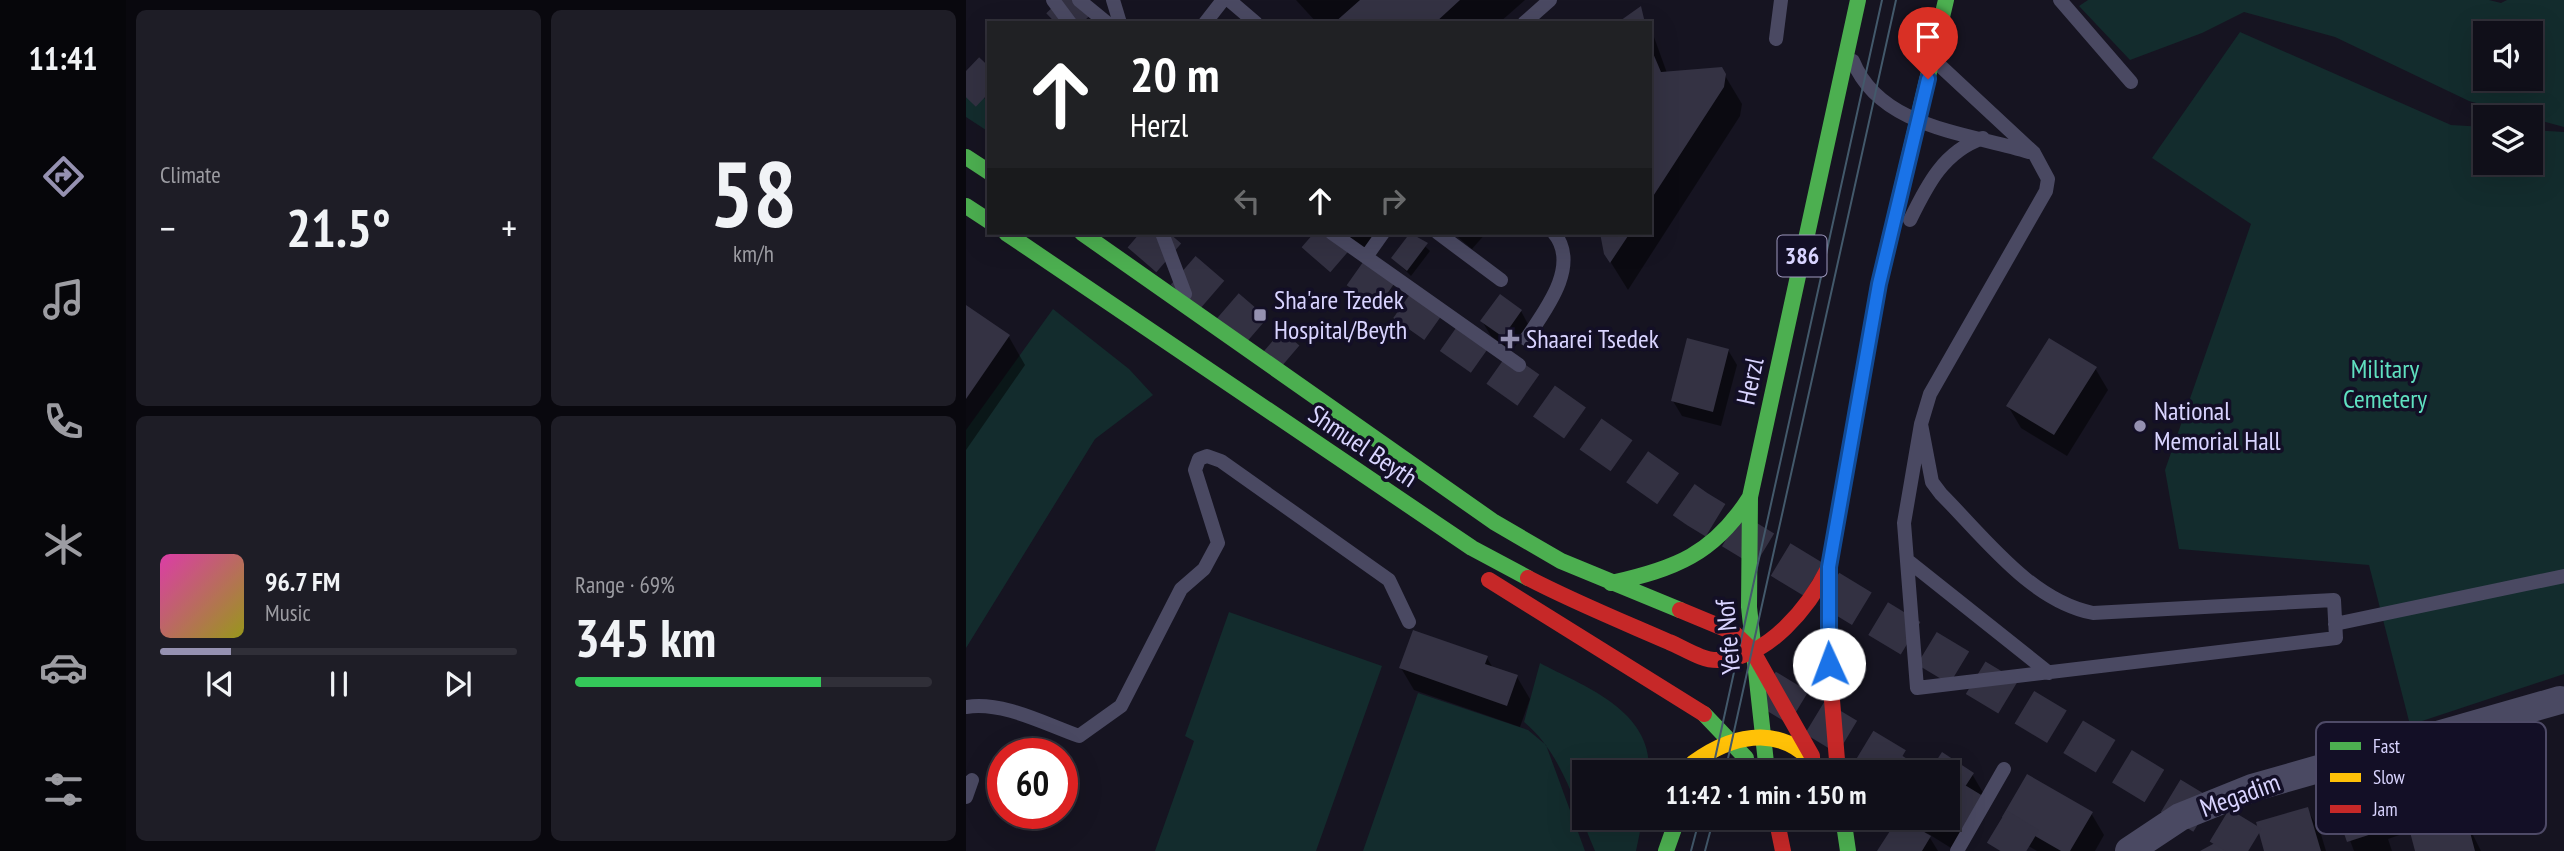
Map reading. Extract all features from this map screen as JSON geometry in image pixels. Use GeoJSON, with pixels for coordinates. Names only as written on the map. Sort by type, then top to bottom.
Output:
{"type":"FeatureCollection","features":[{"type":"Feature","properties":{"kind":"street","name":"Herzl"},"geometry":{"type":"LineString","coordinates":[[1731,587],[1858,0]]}},
{"type":"Feature","properties":{"kind":"street"},"geometry":{"type":"LineString","coordinates":[[1837,760],[1828,642],[1829,567],[1879,284],[1946,0]]}},
{"type":"Feature","properties":{"kind":"street"},"geometry":{"type":"LineString","coordinates":[[966,157],[987,171]]}},
{"type":"Feature","properties":{"kind":"street"},"geometry":{"type":"LineString","coordinates":[[966,206],[987,220]]}},
{"type":"Feature","properties":{"kind":"street","name":"Shmuel Beyth"},"geometry":{"type":"LineString","coordinates":[[1012,235],[1068,254],[1360,474],[1472,548],[1553,592],[1714,667]]}},
{"type":"Feature","properties":{"kind":"street","name":"Shmuel Beyth"},"geometry":{"type":"LineString","coordinates":[[1100,243],[1494,522],[1561,561],[1611,583],[1724,620],[1752,650],[1814,760]]}},
{"type":"Feature","properties":{"kind":"street"},"geometry":{"type":"LineString","coordinates":[[1360,474],[1517,602],[1560,630],[1706,707],[1747,760]]}},
{"type":"Feature","properties":{"kind":"street"},"geometry":{"type":"LineString","coordinates":[[1611,583],[1654,573],[1706,551],[1737,520],[1750,497]]}},
{"type":"Feature","properties":{"kind":"street","name":"Yefe Nof"},"geometry":{"type":"LineString","coordinates":[[1750,497],[1747,568],[1752,650],[1766,760]]}},
{"type":"Feature","properties":{"kind":"street"},"geometry":{"type":"LineString","coordinates":[[1714,667],[1782,633],[1801,616],[1829,567]]}},
{"type":"Feature","properties":{"kind":"street"},"geometry":{"type":"LineString","coordinates":[[1714,667],[1724,620]]}},
{"type":"Feature","properties":{"kind":"street","name":"Megadim"},"geometry":{"type":"LineString","coordinates":[[2482,722],[2562,699]]}},
{"type":"Feature","properties":{"kind":"street"},"geometry":{"type":"LineString","coordinates":[[1694,760],[1706,707]]}},
{"type":"Feature","properties":{"kind":"street"},"geometry":{"type":"LineString","coordinates":[[1698,760],[1704,753],[1732,740],[1763,737],[1794,745],[1812,756]]}},
{"type":"Feature","properties":{"kind":"street","name":"Megadim"},"geometry":{"type":"LineString","coordinates":[[2129,851],[2180,817],[2252,788],[2316,770]]}},
{"type":"Feature","properties":{"kind":"street"},"geometry":{"type":"LineString","coordinates":[[1666,851],[1673,830]]}},
{"type":"Feature","properties":{"kind":"street"},"geometry":{"type":"LineString","coordinates":[[1779,830],[1783,851]]}},
{"type":"Feature","properties":{"kind":"street"},"geometry":{"type":"LineString","coordinates":[[1845,830],[1848,851]]}},
{"type":"Feature","properties":{"kind":"lane"},"geometry":{"type":"LineString","coordinates":[[1079,0],[1105,21]]}},
{"type":"Feature","properties":{"kind":"lane"},"geometry":{"type":"LineString","coordinates":[[1113,0],[1119,21]]}},
{"type":"Feature","properties":{"kind":"lane"},"geometry":{"type":"LineString","coordinates":[[1207,21],[1223,0]]}},
{"type":"Feature","properties":{"kind":"lane"},"geometry":{"type":"LineString","coordinates":[[1229,0],[1254,21]]}},
{"type":"Feature","properties":{"kind":"lane"},"geometry":{"type":"LineString","coordinates":[[1526,21],[1550,0]]}},
{"type":"Feature","properties":{"kind":"lane"},"geometry":{"type":"LineString","coordinates":[[1776,39],[1781,0]]}},
{"type":"Feature","properties":{"kind":"lane"},"geometry":{"type":"LineString","coordinates":[[2060,0],[2131,82]]}},
{"type":"Feature","properties":{"kind":"lane"},"geometry":{"type":"LineString","coordinates":[[1056,3],[1069,21]]}},
{"type":"Feature","properties":{"kind":"lane"},"geometry":{"type":"LineString","coordinates":[[1848,47],[1856,68],[1875,96],[1891,108],[1919,120],[2034,153]]}},
{"type":"Feature","properties":{"kind":"lane"},"geometry":{"type":"LineString","coordinates":[[1921,424],[1932,482],[1941,494],[2028,580],[2070,608],[2093,613],[2334,600],[2336,638],[1917,688],[1903,523],[1921,424],[1930,394],[2046,191],[2048,179],[2034,153],[1933,59]]}},
{"type":"Feature","properties":{"kind":"lane"},"geometry":{"type":"LineString","coordinates":[[1879,284],[1922,196],[1940,168],[1955,151],[1983,138]]}},
{"type":"Feature","properties":{"kind":"lane"},"geometry":{"type":"LineString","coordinates":[[1163,235],[1193,311]]}},
{"type":"Feature","properties":{"kind":"lane"},"geometry":{"type":"LineString","coordinates":[[1335,235],[1519,365]]}},
{"type":"Feature","properties":{"kind":"lane"},"geometry":{"type":"LineString","coordinates":[[1366,257],[1382,235]]}},
{"type":"Feature","properties":{"kind":"lane"},"geometry":{"type":"LineString","coordinates":[[1441,235],[1501,280]]}},
{"type":"Feature","properties":{"kind":"lane"},"geometry":{"type":"LineString","coordinates":[[1526,339],[1554,298],[1559,283],[1562,253],[1560,240],[1556,235]]}},
{"type":"Feature","properties":{"kind":"lane"},"geometry":{"type":"LineString","coordinates":[[966,707],[981,704],[1019,714],[1079,736],[1121,706],[1181,589],[1204,569],[1218,543],[1195,470],[1199,459],[1207,456],[1221,461],[1389,580],[1409,622]]}},
{"type":"Feature","properties":{"kind":"lane"},"geometry":{"type":"LineString","coordinates":[[1907,560],[2049,673]]}},
{"type":"Feature","properties":{"kind":"lane"},"geometry":{"type":"LineString","coordinates":[[2335,624],[2564,576]]}},
{"type":"Feature","properties":{"kind":"lane"},"geometry":{"type":"LineString","coordinates":[[1956,851],[2004,769]]}},
{"type":"Feature","properties":{"kind":"lane"},"geometry":{"type":"LineString","coordinates":[[966,797],[972,780]]}},
{"type":"Feature","properties":{"kind":"green space"},"geometry":{"type":"Polygon","coordinates":[[[2088,0],[2489,0],[2501,3],[2507,0],[2564,0],[2564,127],[2543,121],[2543,105],[2484,105],[2469,101],[2335,37],[2244,12],[2202,33],[2130,60],[2079,6],[2088,0]]]}},
{"type":"Feature","properties":{"kind":"green space","name":"Military Cemetery"},"geometry":{"type":"Polygon","coordinates":[[[2240,32],[2451,125],[2473,126],[2473,175],[2543,175],[2543,131],[2564,132],[2564,674],[2419,722],[2409,722],[2369,565],[2179,549],[2165,470],[2251,224],[2152,158],[2240,32]]]}},
{"type":"Feature","properties":{"kind":"green space"},"geometry":{"type":"Polygon","coordinates":[[[966,88],[987,100],[987,131],[966,117],[966,88]]]}},
{"type":"Feature","properties":{"kind":"green space"},"geometry":{"type":"Polygon","coordinates":[[[1053,309],[1129,369],[1153,395],[1095,439],[966,648],[966,430],[1053,309]]]}},
{"type":"Feature","properties":{"kind":"green space"},"geometry":{"type":"Polygon","coordinates":[[[1229,612],[1382,666],[1316,851],[1155,851],[1194,741],[1185,736],[1229,612]]]}},
{"type":"Feature","properties":{"kind":"green space"},"geometry":{"type":"Polygon","coordinates":[[[1540,663],[1595,692],[1628,717],[1640,732],[1648,760],[1572,760],[1572,794],[1548,749],[1524,722],[1540,663]]]}},
{"type":"Feature","properties":{"kind":"green space"},"geometry":{"type":"Polygon","coordinates":[[[1418,693],[1528,730],[1546,745],[1572,816],[1572,830],[1577,830],[1585,851],[1363,851],[1418,693]]]}},
{"type":"Feature","properties":{"kind":"green space"},"geometry":{"type":"Polygon","coordinates":[[[1587,830],[1640,830],[1636,851],[1595,851],[1587,830]]]}},
{"type":"Feature","properties":{"kind":"building"},"geometry":{"type":"Polygon","coordinates":[[[1360,0],[1460,0],[1437,21],[1336,21],[1360,0]]]}},
{"type":"Feature","properties":{"kind":"building"},"geometry":{"type":"Polygon","coordinates":[[[1641,6],[1645,21],[1620,21],[1641,6]]]}},
{"type":"Feature","properties":{"kind":"building"},"geometry":{"type":"Polygon","coordinates":[[[1652,51],[1661,72],[1722,67],[1726,74],[1724,87],[1652,198],[1652,51]]]}},
{"type":"Feature","properties":{"kind":"building"},"geometry":{"type":"Polygon","coordinates":[[[1408,235],[1428,243],[1407,271],[1391,258],[1408,235]]]}},
{"type":"Feature","properties":{"kind":"building"},"geometry":{"type":"Polygon","coordinates":[[[1600,235],[1629,235],[1610,263],[1604,254],[1600,235]]]}},
{"type":"Feature","properties":{"kind":"building"},"geometry":{"type":"Polygon","coordinates":[[[1500,294],[1522,310],[1503,337],[1480,321],[1500,294]]]}},
{"type":"Feature","properties":{"kind":"building"},"geometry":{"type":"Polygon","coordinates":[[[966,305],[1010,335],[966,399],[966,305]]]}},
{"type":"Feature","properties":{"kind":"building"},"geometry":{"type":"Polygon","coordinates":[[[1687,338],[1729,349],[1713,412],[1671,401],[1687,338]]]}},
{"type":"Feature","properties":{"kind":"building"},"geometry":{"type":"Polygon","coordinates":[[[2049,338],[2097,367],[2054,435],[2006,406],[2049,338]]]}},
{"type":"Feature","properties":{"kind":"building"},"geometry":{"type":"Polygon","coordinates":[[[1413,630],[1488,656],[1485,664],[1518,675],[1507,706],[1399,668],[1413,630]]]}},
{"type":"Feature","properties":{"kind":"building"},"geometry":{"type":"Polygon","coordinates":[[[1895,751],[1909,760],[1889,760],[1895,751]]]}},
{"type":"Feature","properties":{"kind":"building"},"geometry":{"type":"Polygon","coordinates":[[[1942,752],[1954,760],[1937,760],[1942,752]]]}},
{"type":"Feature","properties":{"kind":"building"},"geometry":{"type":"Polygon","coordinates":[[[1960,764],[1974,773],[1960,795],[1960,764]]]}},
{"type":"Feature","properties":{"kind":"building"},"geometry":{"type":"Polygon","coordinates":[[[2027,774],[2093,812],[2070,851],[2061,851],[2002,817],[2027,774]]]}},
{"type":"Feature","properties":{"kind":"building"},"geometry":{"type":"Polygon","coordinates":[[[2308,807],[2321,851],[2264,851],[2256,822],[2308,807]]]}},
{"type":"Feature","properties":{"kind":"building"},"geometry":{"type":"Polygon","coordinates":[[[1891,830],[1921,830],[1931,836],[1922,851],[1877,851],[1891,830]]]}},
{"type":"Feature","properties":{"kind":"building"},"geometry":{"type":"Polygon","coordinates":[[[2344,834],[2372,834],[2347,842],[2344,834]]]}},
{"type":"Feature","properties":{"kind":"building"},"geometry":{"type":"Polygon","coordinates":[[[2411,834],[2470,834],[2475,851],[2415,851],[2411,834]]]}},
{"type":"Feature","properties":{"kind":"building"},"geometry":{"type":"Polygon","coordinates":[[[2226,837],[2234,851],[2200,851],[2226,837]]]}},
{"type":"Feature","properties":{"kind":"tunnel"},"geometry":{"type":"LineString","coordinates":[[1060,0],[1080,21]]}},
{"type":"Feature","properties":{"kind":"tunnel"},"geometry":{"type":"LineString","coordinates":[[966,71],[987,91]]}},
{"type":"Feature","properties":{"kind":"tunnel"},"geometry":{"type":"LineString","coordinates":[[1142,235],[1287,360]]}},
{"type":"Feature","properties":{"kind":"tunnel"},"geometry":{"type":"LineString","coordinates":[[1316,235],[1351,265],[1697,509],[2262,851]]}},
{"type":"Feature","properties":{"kind":"tunnel"},"geometry":{"type":"LineString","coordinates":[[1766,688],[1885,760]]}},
{"type":"Feature","properties":{"kind":"tunnel"},"geometry":{"type":"LineString","coordinates":[[1960,804],[2037,851]]}},
{"type":"Feature","properties":{"kind":"tram line"},"geometry":{"type":"LineString","coordinates":[[1715,760],[1882,0]]}},
{"type":"Feature","properties":{"kind":"tram line"},"geometry":{"type":"LineString","coordinates":[[1728,760],[1896,0]]}},
{"type":"Feature","properties":{"kind":"tram line"},"geometry":{"type":"LineString","coordinates":[[1691,851],[1697,830]]}},
{"type":"Feature","properties":{"kind":"tram line"},"geometry":{"type":"LineString","coordinates":[[1705,851],[1711,830]]}},
{"type":"Feature","properties":{"kind":"traffic: fast"},"geometry":{"type":"LineString","coordinates":[[1766,760],[1749,607],[1750,497],[1858,0]]}},
{"type":"Feature","properties":{"kind":"traffic: fast"},"geometry":{"type":"LineString","coordinates":[[1844,483],[1879,284],[1946,0]]}},
{"type":"Feature","properties":{"kind":"traffic: fast"},"geometry":{"type":"LineString","coordinates":[[966,157],[987,171]]}},
{"type":"Feature","properties":{"kind":"traffic: fast"},"geometry":{"type":"LineString","coordinates":[[966,206],[987,220]]}},
{"type":"Feature","properties":{"kind":"traffic: fast"},"geometry":{"type":"LineString","coordinates":[[1009,235],[1472,548],[1528,578]]}},
{"type":"Feature","properties":{"kind":"traffic: fast"},"geometry":{"type":"LineString","coordinates":[[1085,235],[1494,522],[1561,561],[1680,610]]}},
{"type":"Feature","properties":{"kind":"traffic: fast"},"geometry":{"type":"LineString","coordinates":[[1611,583],[1655,572],[1691,556],[1722,533],[1750,497]]}},
{"type":"Feature","properties":{"kind":"traffic: fast"},"geometry":{"type":"LineString","coordinates":[[1704,714],[1746,758]]}},
{"type":"Feature","properties":{"kind":"traffic: fast"},"geometry":{"type":"LineString","coordinates":[[1666,851],[1673,830]]}},
{"type":"Feature","properties":{"kind":"traffic: fast"},"geometry":{"type":"LineString","coordinates":[[1845,830],[1848,851]]}},
{"type":"Feature","properties":{"kind":"traffic: slow"},"geometry":{"type":"LineString","coordinates":[[1698,760],[1727,744],[1761,738],[1793,746],[1811,760]]}},
{"type":"Feature","properties":{"kind":"traffic: jam"},"geometry":{"type":"LineString","coordinates":[[1837,760],[1829,664],[1829,567],[1844,483]]}},
{"type":"Feature","properties":{"kind":"traffic: jam"},"geometry":{"type":"LineString","coordinates":[[1528,578],[1693,654],[1719,660],[1737,657],[1771,640],[1799,613],[1829,567]]}},
{"type":"Feature","properties":{"kind":"traffic: jam"},"geometry":{"type":"LineString","coordinates":[[1489,580],[1704,714]]}},
{"type":"Feature","properties":{"kind":"traffic: jam"},"geometry":{"type":"LineString","coordinates":[[1680,610],[1733,632],[1752,650],[1812,756]]}},
{"type":"Feature","properties":{"kind":"traffic: jam"},"geometry":{"type":"LineString","coordinates":[[1779,830],[1783,851]]}},
{"type":"Feature","properties":{"kind":"place","name":"Sha'are Tzedek Hospital/Beyth"},"geometry":{"type":"Point","coordinates":[1260,315]}},
{"type":"Feature","properties":{"kind":"place","name":"Shaarei Tsedek"},"geometry":{"type":"Point","coordinates":[1510,339]}},
{"type":"Feature","properties":{"kind":"place","name":"National Memorial Hall"},"geometry":{"type":"Point","coordinates":[2140,426]}},
{"type":"Feature","properties":{"kind":"route"},"geometry":{"type":"LineString","coordinates":[[1829,664],[1829,567],[1879,284],[1928,79]]}}]}
